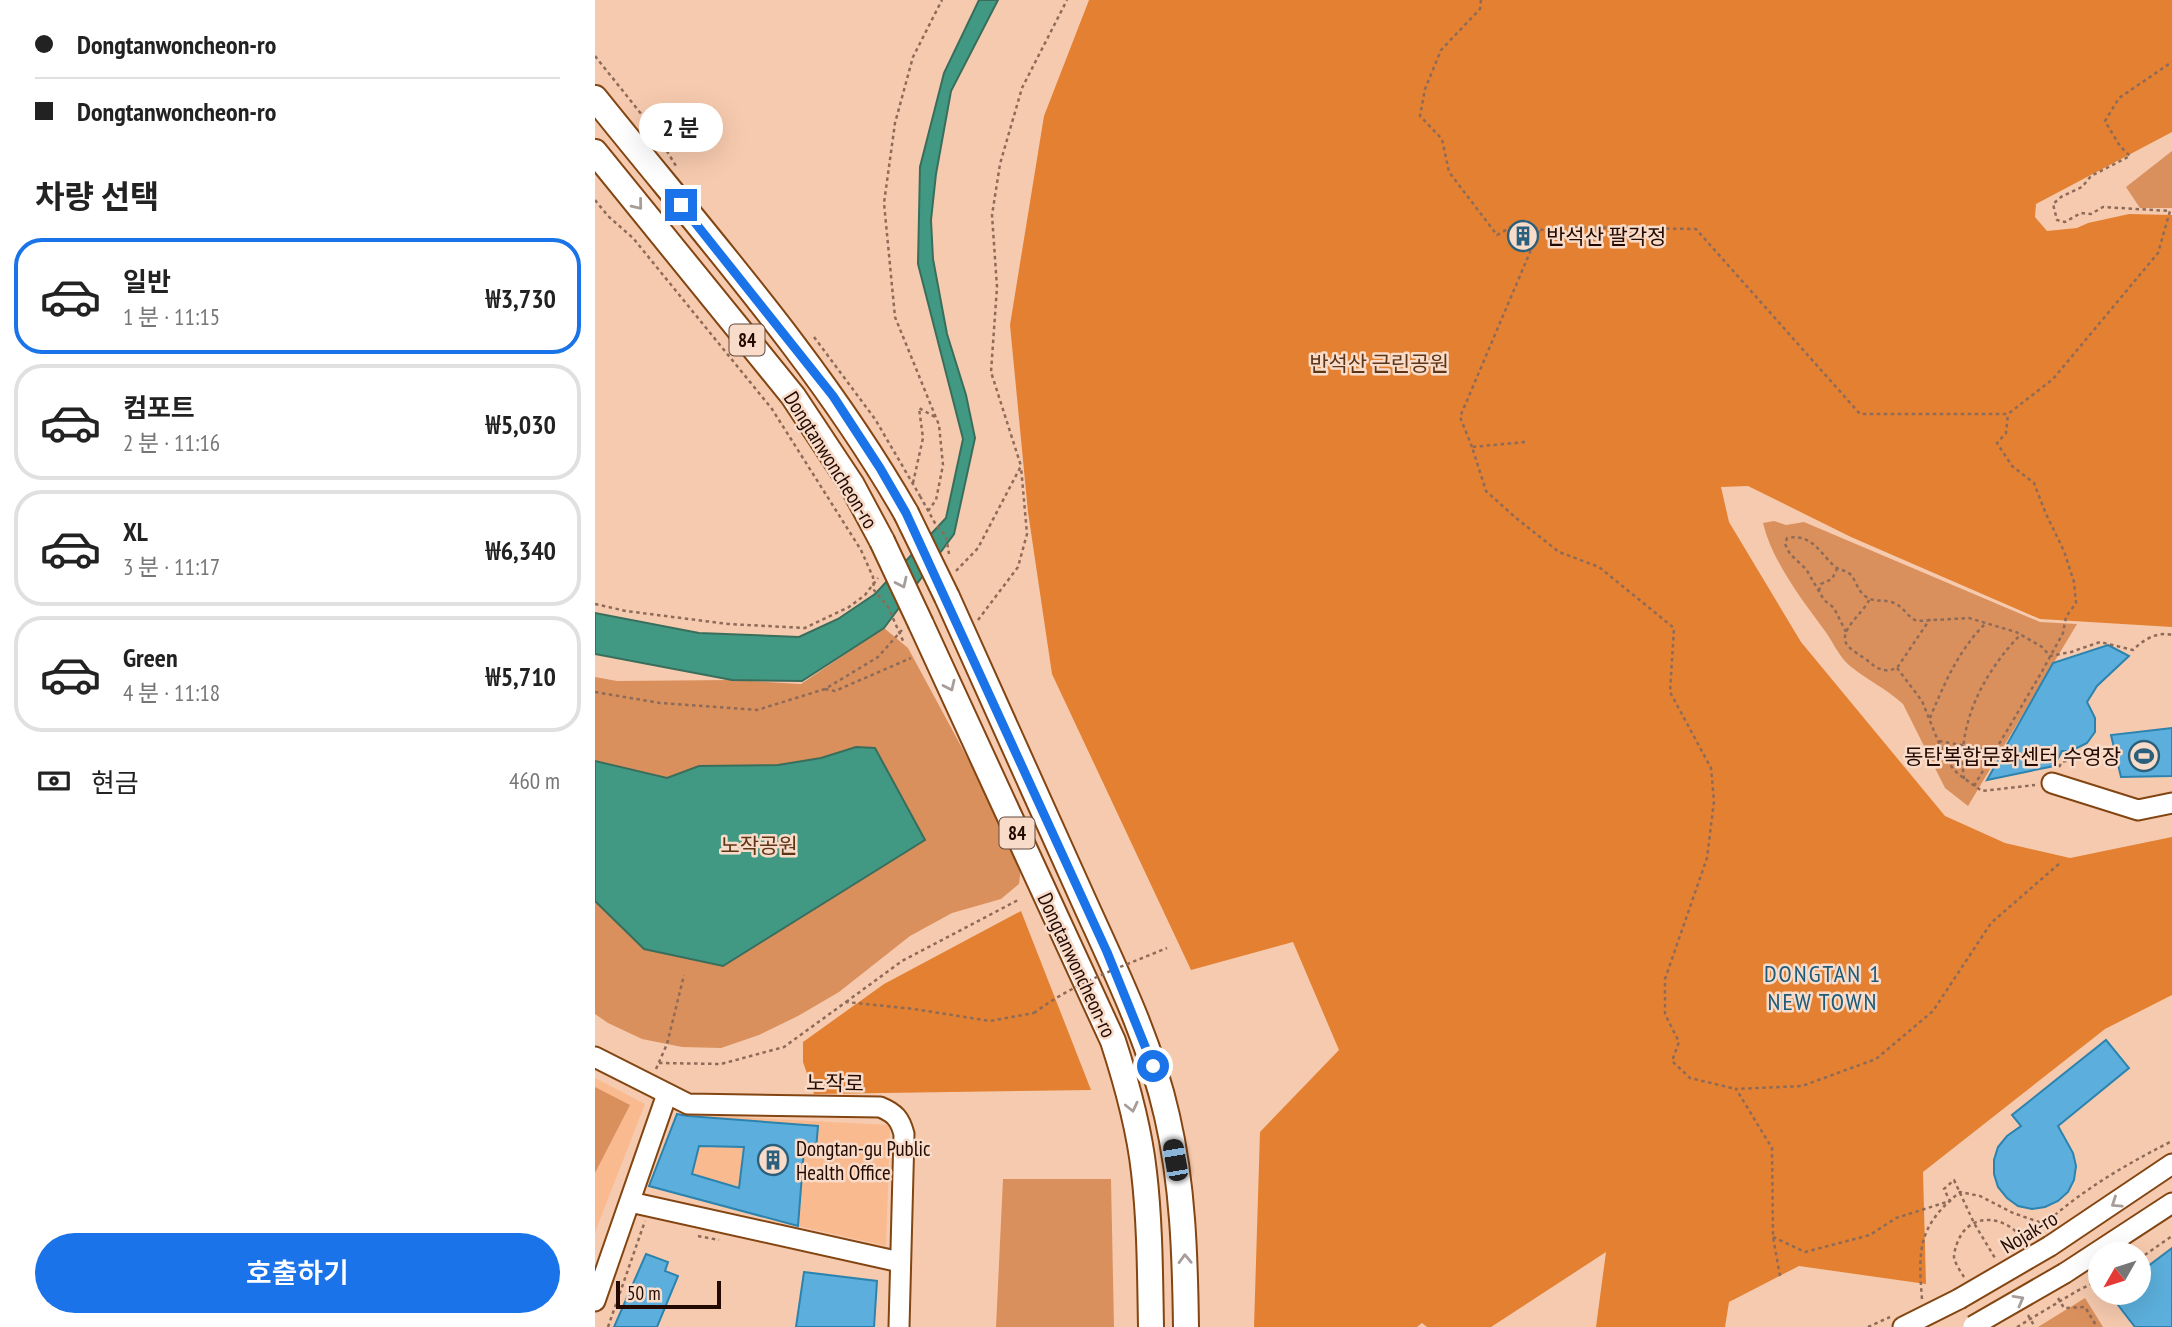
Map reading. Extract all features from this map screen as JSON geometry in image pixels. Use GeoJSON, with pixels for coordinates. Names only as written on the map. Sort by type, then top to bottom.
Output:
{"type":"FeatureCollection","features":[{"type":"Feature","properties":{"kind":"main road","name":"Dongtanwoncheon-ro"},"geometry":{"type":"LineString","coordinates":[[595,98],[833,396],[880,468],[913,504]]}},
{"type":"Feature","properties":{"kind":"main road","name":"Dongtanwoncheon-ro"},"geometry":{"type":"LineString","coordinates":[[598,157],[793,396],[852,485],[871,546]]}},
{"type":"Feature","properties":{"kind":"main road","name":"84"},"geometry":{"type":"LineString","coordinates":[[913,504],[949,587]]}},
{"type":"Feature","properties":{"kind":"main road","name":"84"},"geometry":{"type":"LineString","coordinates":[[871,546],[913,626]]}},
{"type":"Feature","properties":{"kind":"main road","name":"Dongtanwoncheon-ro"},"geometry":{"type":"LineString","coordinates":[[949,587],[1153,1066],[1167,1116],[1179,1182],[1184,1233],[1186,1327]]}},
{"type":"Feature","properties":{"kind":"main road","name":"Dongtanwoncheon-ro"},"geometry":{"type":"LineString","coordinates":[[913,626],[1117,1053],[1128,1086],[1144,1169],[1149,1221],[1151,1327]]}},
{"type":"Feature","properties":{"kind":"street"},"geometry":{"type":"LineString","coordinates":[[2049,783],[2138,810],[2172,803]]}},
{"type":"Feature","properties":{"kind":"street","name":"노작로"},"geometry":{"type":"LineString","coordinates":[[595,1057],[688,1104],[880,1107],[893,1112],[901,1122],[904,1135],[899,1327]]}},
{"type":"Feature","properties":{"kind":"street"},"geometry":{"type":"LineString","coordinates":[[595,1301],[667,1094]]}},
{"type":"Feature","properties":{"kind":"street","name":"Nojak-ro"},"geometry":{"type":"LineString","coordinates":[[1903,1327],[1959,1299],[2050,1247],[2172,1164]]}},
{"type":"Feature","properties":{"kind":"street"},"geometry":{"type":"LineString","coordinates":[[630,1202],[900,1262]]}},
{"type":"Feature","properties":{"kind":"street"},"geometry":{"type":"LineString","coordinates":[[1972,1326],[2065,1273],[2172,1203]]}},
{"type":"Feature","properties":{"kind":"path"},"geometry":{"type":"LineString","coordinates":[[978,620],[1018,567],[1027,534],[1021,466],[991,372],[997,287],[992,215],[1000,164],[1022,88],[1066,0]]}},
{"type":"Feature","properties":{"kind":"path"},"geometry":{"type":"LineString","coordinates":[[1481,0],[1480,9],[1441,50],[1425,89],[1420,117],[1442,139],[1449,172],[1497,235],[1523,221],[1540,230],[1562,227],[1696,229],[1860,414],[2008,414],[2053,379],[2158,253],[2170,211],[2103,207],[2091,214],[2081,213],[2065,222],[2057,220],[2053,204],[2082,187],[2091,176],[2130,156],[2120,146],[2105,121],[2119,98],[2172,62]]}},
{"type":"Feature","properties":{"kind":"path"},"geometry":{"type":"LineString","coordinates":[[595,200],[608,216],[633,238],[772,409],[871,546],[874,590],[888,607],[904,643]]}},
{"type":"Feature","properties":{"kind":"path"},"geometry":{"type":"LineString","coordinates":[[1540,230],[1460,417],[1486,491],[1559,552],[1599,567],[1674,628],[1670,692],[1711,768],[1714,801],[1707,858],[1665,979],[1665,1014],[1679,1042],[1672,1061],[1690,1078],[1736,1088],[1802,1086],[1876,1059],[1933,1011],[1991,923],[2060,863]]}},
{"type":"Feature","properties":{"kind":"path"},"geometry":{"type":"LineString","coordinates":[[913,483],[923,438],[919,408],[935,416]]}},
{"type":"Feature","properties":{"kind":"path"},"geometry":{"type":"LineString","coordinates":[[1974,786],[2063,633],[2066,617],[2076,603],[2074,582],[2064,551],[2034,483],[2012,466],[1997,443],[2006,433],[2008,414]]}},
{"type":"Feature","properties":{"kind":"path"},"geometry":{"type":"LineString","coordinates":[[1472,447],[1525,442]]}},
{"type":"Feature","properties":{"kind":"path"},"geometry":{"type":"LineString","coordinates":[[949,587],[978,548],[1021,466]]}},
{"type":"Feature","properties":{"kind":"path"},"geometry":{"type":"LineString","coordinates":[[913,504],[946,536],[949,554],[957,574]]}},
{"type":"Feature","properties":{"kind":"path"},"geometry":{"type":"LineString","coordinates":[[1930,619],[1897,668],[1886,671],[1877,668],[1846,645],[1846,632],[1834,608],[1824,600],[1806,569],[1790,554],[1785,544],[1787,538],[1795,536],[1805,539],[1824,552],[1837,569],[1851,575],[1862,594],[1869,599],[1893,602],[1917,621],[1930,619],[1952,621],[1969,618],[2021,634],[2042,647],[2050,656]]}},
{"type":"Feature","properties":{"kind":"path"},"geometry":{"type":"LineString","coordinates":[[1819,591],[1821,584],[1832,579],[1837,569]]}},
{"type":"Feature","properties":{"kind":"path"},"geometry":{"type":"LineString","coordinates":[[1846,632],[1869,599]]}},
{"type":"Feature","properties":{"kind":"path"},"geometry":{"type":"LineString","coordinates":[[1930,718],[1957,661],[1986,623]]}},
{"type":"Feature","properties":{"kind":"path"},"geometry":{"type":"LineString","coordinates":[[595,692],[660,703],[757,710],[825,689],[878,657],[913,626]]}},
{"type":"Feature","properties":{"kind":"path"},"geometry":{"type":"LineString","coordinates":[[2050,656],[2100,642],[2133,650],[2144,639],[2165,633],[2172,635]]}},
{"type":"Feature","properties":{"kind":"path"},"geometry":{"type":"LineString","coordinates":[[1964,779],[1964,746],[1972,710],[1982,685],[2001,655],[2021,634]]}},
{"type":"Feature","properties":{"kind":"path"},"geometry":{"type":"LineString","coordinates":[[825,689],[835,691],[911,658]]}},
{"type":"Feature","properties":{"kind":"path"},"geometry":{"type":"LineString","coordinates":[[1897,668],[1922,701],[1951,766],[1982,791],[2049,783],[2062,762],[2090,755]]}},
{"type":"Feature","properties":{"kind":"path"},"geometry":{"type":"LineString","coordinates":[[1938,741],[1994,751]]}},
{"type":"Feature","properties":{"kind":"path"},"geometry":{"type":"LineString","coordinates":[[659,1063],[721,1064],[784,1047],[902,961],[1020,899]]}},
{"type":"Feature","properties":{"kind":"path"},"geometry":{"type":"LineString","coordinates":[[846,1002],[990,1021],[1034,1013],[1057,996],[1167,948]]}},
{"type":"Feature","properties":{"kind":"path"},"geometry":{"type":"LineString","coordinates":[[649,1085],[667,1044],[684,975]]}},
{"type":"Feature","properties":{"kind":"path"},"geometry":{"type":"LineString","coordinates":[[1736,1088],[1772,1148],[1773,1237],[1780,1276]]}},
{"type":"Feature","properties":{"kind":"path"},"geometry":{"type":"LineString","coordinates":[[2039,1229],[2066,1204],[2128,1162],[2172,1141]]}},
{"type":"Feature","properties":{"kind":"path"},"geometry":{"type":"LineString","coordinates":[[1949,1201],[1944,1189],[1954,1180],[1973,1223]]}},
{"type":"Feature","properties":{"kind":"path"},"geometry":{"type":"LineString","coordinates":[[1960,1192],[1980,1196],[2014,1213],[2045,1224]]}},
{"type":"Feature","properties":{"kind":"path"},"geometry":{"type":"LineString","coordinates":[[1922,1302],[1919,1270],[1924,1233],[1949,1201],[1960,1192]]}},
{"type":"Feature","properties":{"kind":"path"},"geometry":{"type":"LineString","coordinates":[[1773,1237],[1805,1252],[1870,1235],[1896,1218],[1949,1201]]}},
{"type":"Feature","properties":{"kind":"path"},"geometry":{"type":"LineString","coordinates":[[1959,1267],[1954,1258],[1959,1237],[1973,1223],[1985,1219],[1994,1220],[2018,1231]]}},
{"type":"Feature","properties":{"kind":"path"},"geometry":{"type":"LineString","coordinates":[[2151,1251],[2172,1236]]}},
{"type":"Feature","properties":{"kind":"path"},"geometry":{"type":"LineString","coordinates":[[2017,1327],[2088,1286]]}},
{"type":"Feature","properties":{"kind":"path"},"geometry":{"type":"LineString","coordinates":[[2064,1308],[2085,1307],[2097,1327]]}},
{"type":"Feature","properties":{"kind":"shaded area"},"geometry":{"type":"Polygon","coordinates":[[[595,1078],[645,1104],[595,1232],[595,1078]]]}},
{"type":"Feature","properties":{"kind":"shaded area"},"geometry":{"type":"Polygon","coordinates":[[[677,1114],[890,1125],[886,1246],[798,1226],[649,1186],[677,1114]]]}},
{"type":"Feature","properties":{"kind":"green space","name":"반석산 근린공원"},"geometry":{"type":"Polygon","coordinates":[[[1089,0],[2172,0],[2172,132],[2036,204],[2035,217],[2047,231],[2077,228],[2129,214],[2172,215],[2172,627],[2040,619],[1851,537],[1748,486],[1721,487],[1729,522],[1801,642],[1945,816],[2005,843],[2070,858],[2172,837],[2172,995],[2105,1029],[1923,1172],[1926,1284],[1799,1266],[1729,1302],[1725,1327],[1596,1327],[1606,1252],[1491,1327],[1427,1327],[1422,1323],[1417,1327],[1254,1327],[1260,1132],[1339,1050],[1293,942],[1191,970],[1052,674],[1028,512],[1010,325],[1044,116],[1089,0]]]}},
{"type":"Feature","properties":{"kind":"green space"},"geometry":{"type":"Polygon","coordinates":[[[2172,151],[2172,208],[2140,208],[2126,187],[2172,151]]]}},
{"type":"Feature","properties":{"kind":"green space"},"geometry":{"type":"Polygon","coordinates":[[[1774,521],[1786,525],[1804,522],[2040,622],[2077,624],[1968,806],[1945,788],[1903,704],[1857,671],[1839,654],[1773,552],[1763,523],[1774,521]]]}},
{"type":"Feature","properties":{"kind":"green space","name":"노작공원"},"geometry":{"type":"Polygon","coordinates":[[[884,628],[908,648],[1022,859],[1019,884],[1001,899],[952,913],[910,936],[839,992],[798,1016],[759,1035],[721,1048],[682,1047],[642,1039],[595,1014],[595,677],[617,681],[732,680],[801,684],[884,628]]]}},
{"type":"Feature","properties":{"kind":"green space"},"geometry":{"type":"Polygon","coordinates":[[[1021,911],[1091,1090],[814,1094],[803,1062],[803,1042],[884,984],[1021,911]]]}},
{"type":"Feature","properties":{"kind":"green space"},"geometry":{"type":"Polygon","coordinates":[[[595,1087],[630,1105],[595,1173],[595,1087]]]}},
{"type":"Feature","properties":{"kind":"green space"},"geometry":{"type":"Polygon","coordinates":[[[1003,1179],[1111,1179],[1114,1327],[996,1327],[1003,1179]]]}},
{"type":"Feature","properties":{"kind":"green space"},"geometry":{"type":"Polygon","coordinates":[[[2085,1298],[2103,1327],[2038,1327],[2085,1298]]]}},
{"type":"Feature","properties":{"kind":"water"},"geometry":{"type":"Polygon","coordinates":[[[979,0],[998,0],[951,91],[936,174],[931,220],[933,259],[947,334],[966,395],[975,438],[954,534],[884,628],[802,681],[732,680],[595,654],[595,613],[699,633],[799,637],[838,619],[875,594],[946,518],[963,439],[918,264],[920,167],[944,73],[979,0]]]}},
{"type":"Feature","properties":{"kind":"water"},"geometry":{"type":"Polygon","coordinates":[[[856,747],[875,748],[925,840],[723,966],[644,949],[595,901],[595,761],[667,778],[699,766],[778,765],[821,758],[856,747]]]}},
{"type":"Feature","properties":{"kind":"building","name":"반석산 팔각정"},"geometry":{"type":"Polygon","coordinates":[[[1523,226],[1531,229],[1534,237],[1531,245],[1523,248],[1515,245],[1512,237],[1515,229],[1523,226]]]}},
{"type":"Feature","properties":{"kind":"building"},"geometry":{"type":"Polygon","coordinates":[[[2108,645],[2129,656],[2097,686],[2087,702],[2095,718],[2095,732],[2087,743],[2071,751],[2062,751],[2054,766],[1987,780],[2053,663],[2108,645]]]}},
{"type":"Feature","properties":{"kind":"building","name":"동탄복합문화센터 수영장"},"geometry":{"type":"Polygon","coordinates":[[[2172,728],[2172,776],[2121,777],[2111,735],[2172,728]]]}},
{"type":"Feature","properties":{"kind":"building"},"geometry":{"type":"Polygon","coordinates":[[[2106,1040],[2129,1068],[2058,1126],[2073,1153],[2076,1166],[2074,1180],[2068,1192],[2045,1207],[2032,1209],[2018,1206],[1998,1187],[1994,1174],[1998,1147],[2021,1126],[2012,1115],[2106,1040]]]}},
{"type":"Feature","properties":{"kind":"building","name":"Dongtan-gu Public Health Office"},"geometry":{"type":"Polygon","coordinates":[[[677,1114],[818,1126],[816,1149],[804,1149],[798,1226],[649,1186],[677,1114]],[[699,1146],[692,1174],[739,1188],[744,1147],[699,1146]]]}},
{"type":"Feature","properties":{"kind":"building"},"geometry":{"type":"Polygon","coordinates":[[[2172,1248],[2172,1327],[2135,1327],[2119,1306],[2151,1306],[2151,1264],[2172,1248]]]}},
{"type":"Feature","properties":{"kind":"building"},"geometry":{"type":"Polygon","coordinates":[[[646,1254],[668,1262],[665,1271],[678,1276],[657,1327],[614,1327],[646,1254]]]}},
{"type":"Feature","properties":{"kind":"building"},"geometry":{"type":"Polygon","coordinates":[[[804,1272],[877,1281],[874,1327],[796,1327],[804,1272]]]}},
{"type":"Feature","properties":{"kind":"place","name":"반석산 팔각정"},"geometry":{"type":"Point","coordinates":[1523,236]}},
{"type":"Feature","properties":{"kind":"place","name":"동탄복합문화센터 수영장"},"geometry":{"type":"Point","coordinates":[2144,756]}},
{"type":"Feature","properties":{"kind":"place","name":"Dongtan-gu Public Health Office"},"geometry":{"type":"Point","coordinates":[773,1160]}},
{"type":"Feature","properties":{"kind":"district","name":"DONGTAN 1 NEW TOWN"},"geometry":{"type":"Point","coordinates":[1823,987]}},
{"type":"Feature","properties":{"kind":"route"},"geometry":{"type":"LineString","coordinates":[[681,205],[833,396],[906,513],[947,597],[1107,952],[1153,1066]]}}]}
